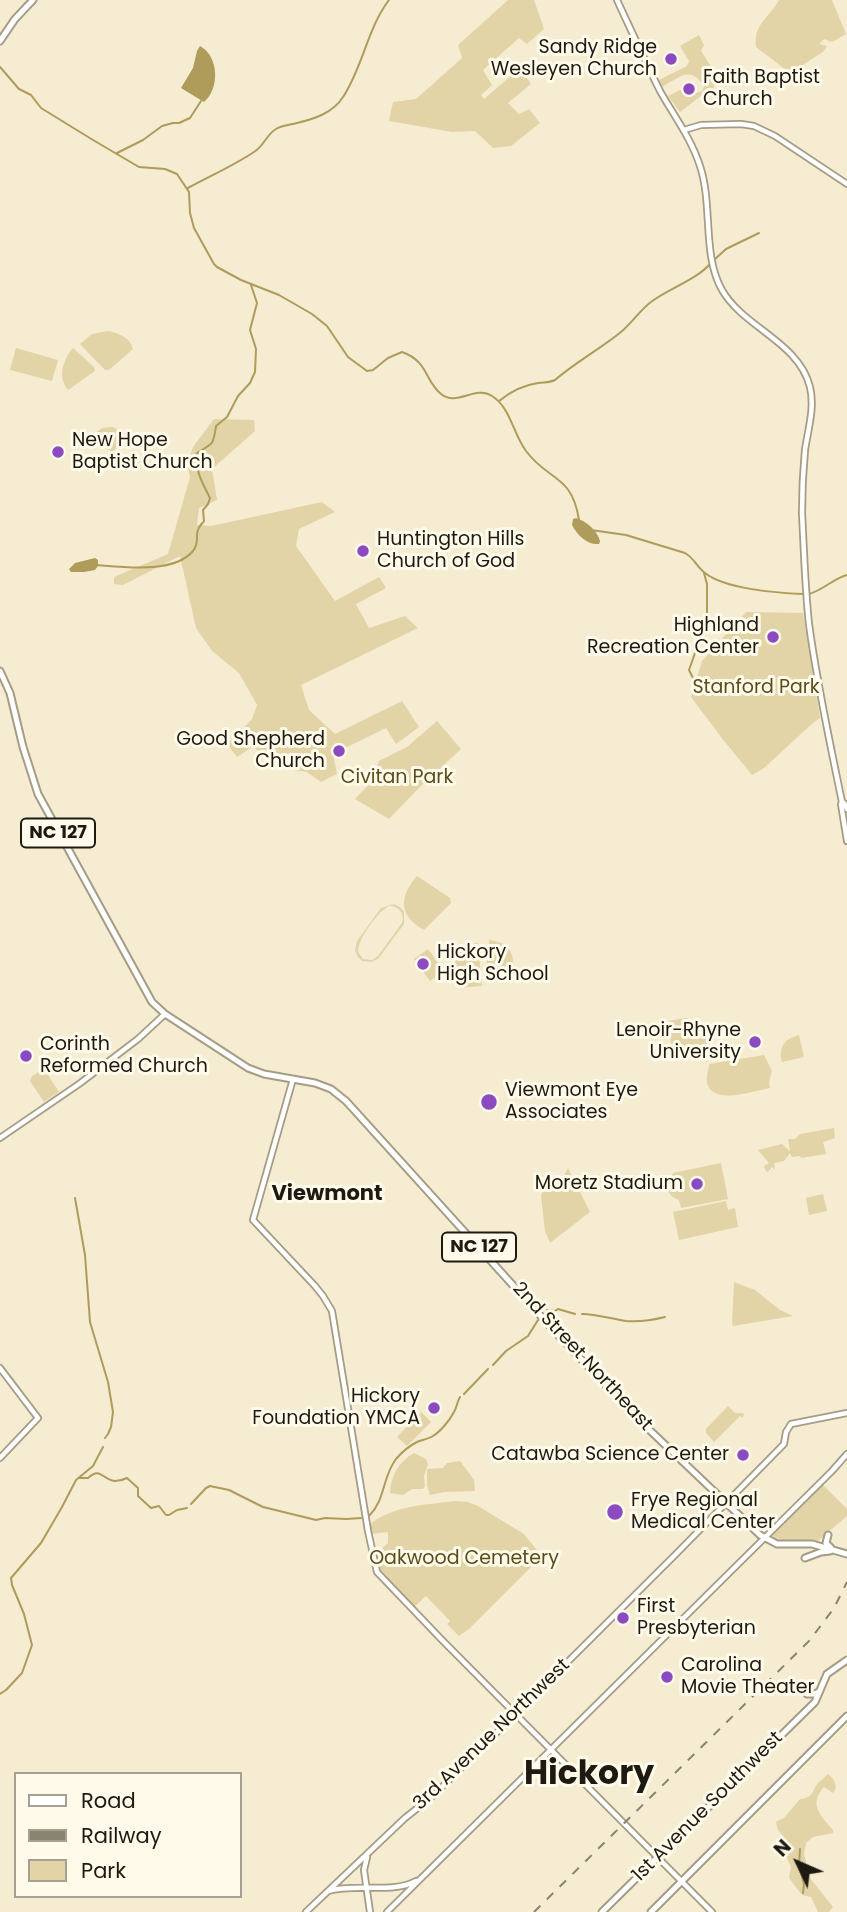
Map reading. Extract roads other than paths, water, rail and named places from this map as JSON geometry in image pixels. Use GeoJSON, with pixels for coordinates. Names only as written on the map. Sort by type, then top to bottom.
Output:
{"type":"FeatureCollection","features":[{"type":"Feature","properties":{"kind":"main road"},"geometry":{"type":"LineString","coordinates":[[0,41],[22,9],[33,0]]}},
{"type":"Feature","properties":{"kind":"main road"},"geometry":{"type":"LineString","coordinates":[[617,0],[661,92],[694,150],[708,201],[712,259],[718,282],[737,309],[796,360],[810,388],[812,408],[802,486],[807,595],[813,649],[847,841]]}},
{"type":"Feature","properties":{"kind":"main road"},"geometry":{"type":"LineString","coordinates":[[684,130],[701,125],[754,126],[775,135],[847,184]]}},
{"type":"Feature","properties":{"kind":"main road","name":"NC 127"},"geometry":{"type":"LineString","coordinates":[[0,671],[10,693],[38,794],[141,984],[152,1002],[165,1014]]}},
{"type":"Feature","properties":{"kind":"main road"},"geometry":{"type":"LineString","coordinates":[[842,802],[847,809]]}},
{"type":"Feature","properties":{"kind":"main road"},"geometry":{"type":"LineString","coordinates":[[0,1138],[79,1084],[134,1042],[165,1014]]}},
{"type":"Feature","properties":{"kind":"main road","name":"2nd Street Northeast"},"geometry":{"type":"LineString","coordinates":[[165,1014],[248,1068],[331,1089],[346,1101],[558,1335],[639,1420],[764,1539]]}},
{"type":"Feature","properties":{"kind":"main road"},"geometry":{"type":"LineString","coordinates":[[293,1079],[253,1220],[315,1286],[330,1307],[377,1570],[391,1588],[712,1912]]}},
{"type":"Feature","properties":{"kind":"main road"},"geometry":{"type":"LineString","coordinates":[[0,1368],[38,1419],[0,1458]]}},
{"type":"Feature","properties":{"kind":"main road","name":"3rd Avenue Northwest"},"geometry":{"type":"LineString","coordinates":[[306,1912],[405,1818],[434,1796],[675,1555],[784,1444],[791,1424],[847,1413]]}},
{"type":"Feature","properties":{"kind":"main road"},"geometry":{"type":"LineString","coordinates":[[387,1912],[847,1454]]}},
{"type":"Feature","properties":{"kind":"main road"},"geometry":{"type":"LineString","coordinates":[[828,1535],[826,1544],[837,1551]]}},
{"type":"Feature","properties":{"kind":"main road"},"geometry":{"type":"LineString","coordinates":[[764,1539],[777,1544],[817,1545],[847,1554]]}},
{"type":"Feature","properties":{"kind":"main road"},"geometry":{"type":"LineString","coordinates":[[805,1558],[821,1552],[837,1551]]}},
{"type":"Feature","properties":{"kind":"main road","name":"1st Avenue Southwest"},"geometry":{"type":"LineString","coordinates":[[601,1912],[815,1702],[827,1674],[847,1660]]}},
{"type":"Feature","properties":{"kind":"main road"},"geometry":{"type":"LineString","coordinates":[[807,1694],[820,1692]]}},
{"type":"Feature","properties":{"kind":"main road"},"geometry":{"type":"LineString","coordinates":[[651,1912],[847,1716]]}},
{"type":"Feature","properties":{"kind":"main road"},"geometry":{"type":"LineString","coordinates":[[370,1912],[365,1864],[371,1850]]}},
{"type":"Feature","properties":{"kind":"main road"},"geometry":{"type":"LineString","coordinates":[[328,1891],[345,1887],[400,1887],[419,1879]]}},
{"type":"Feature","properties":{"kind":"waterway"},"geometry":{"type":"LineString","coordinates":[[188,188],[254,152],[276,129],[316,117],[339,103],[356,73],[375,23],[389,0]]}},
{"type":"Feature","properties":{"kind":"waterway"},"geometry":{"type":"LineString","coordinates":[[0,67],[19,89],[31,95],[41,108],[93,140],[139,167],[165,169],[177,174],[189,192],[194,228],[214,264],[312,314],[327,326],[348,357],[367,371],[402,352],[417,361],[436,389],[447,397],[479,393],[492,396],[504,407],[522,444],[534,461],[571,494],[579,520]]}},
{"type":"Feature","properties":{"kind":"waterway"},"geometry":{"type":"LineString","coordinates":[[117,153],[143,140],[162,126],[190,118],[201,101]]}},
{"type":"Feature","properties":{"kind":"waterway"},"geometry":{"type":"LineString","coordinates":[[714,260],[726,249],[759,233]]}},
{"type":"Feature","properties":{"kind":"waterway"},"geometry":{"type":"LineString","coordinates":[[499,401],[522,387],[555,380],[621,332],[651,302],[697,275],[710,264]]}},
{"type":"Feature","properties":{"kind":"waterway"},"geometry":{"type":"LineString","coordinates":[[96,565],[134,568],[161,566],[184,558],[195,548],[198,529],[204,521],[203,510],[210,498],[198,471],[197,453],[212,443],[216,426],[227,417],[255,372],[256,349],[250,330],[257,303],[251,285]]}},
{"type":"Feature","properties":{"kind":"waterway"},"geometry":{"type":"LineString","coordinates":[[591,530],[626,535],[685,553],[705,573],[725,583],[766,591],[803,594]]}},
{"type":"Feature","properties":{"kind":"waterway"},"geometry":{"type":"LineString","coordinates":[[699,690],[689,670],[707,619],[707,584],[704,573]]}},
{"type":"Feature","properties":{"kind":"waterway"},"geometry":{"type":"LineString","coordinates":[[809,594],[847,575]]}},
{"type":"Feature","properties":{"kind":"waterway"},"geometry":{"type":"LineString","coordinates":[[75,1198],[85,1255],[90,1322],[108,1382],[113,1412],[111,1427],[105,1438]]}},
{"type":"Feature","properties":{"kind":"waterway"},"geometry":{"type":"LineString","coordinates":[[547,1310],[558,1309],[575,1314]]}},
{"type":"Feature","properties":{"kind":"waterway"},"geometry":{"type":"LineString","coordinates":[[582,1314],[631,1321],[665,1317]]}},
{"type":"Feature","properties":{"kind":"waterway"},"geometry":{"type":"LineString","coordinates":[[493,1365],[506,1351],[528,1336],[538,1320]]}},
{"type":"Feature","properties":{"kind":"waterway"},"geometry":{"type":"LineString","coordinates":[[464,1394],[488,1369]]}},
{"type":"Feature","properties":{"kind":"waterway"},"geometry":{"type":"LineString","coordinates":[[369,1516],[378,1502],[396,1459],[411,1445],[439,1432],[452,1415],[460,1397]]}},
{"type":"Feature","properties":{"kind":"waterway"},"geometry":{"type":"LineString","coordinates":[[0,1694],[22,1673],[32,1645],[11,1578],[41,1543],[76,1480],[93,1466],[103,1447]]}},
{"type":"Feature","properties":{"kind":"waterway"},"geometry":{"type":"LineString","coordinates":[[79,1478],[88,1478],[96,1473],[115,1481],[127,1478],[138,1488],[138,1496],[151,1508],[159,1506],[166,1515],[187,1508]]}},
{"type":"Feature","properties":{"kind":"waterway"},"geometry":{"type":"LineString","coordinates":[[191,1504],[210,1486],[229,1490],[263,1507],[316,1520],[361,1518]]}},
{"type":"Feature","properties":{"kind":"waterway"},"geometry":{"type":"LineString","coordinates":[[800,1849],[803,1893]]}},
{"type":"Feature","properties":{"kind":"railway"},"geometry":{"type":"LineString","coordinates":[[534,1912],[810,1640],[834,1608],[847,1582]]}},
{"type":"Feature","properties":{"kind":"place","name":"Sandy Ridge Wesleyen Church"},"geometry":{"type":"Point","coordinates":[671,59]}},
{"type":"Feature","properties":{"kind":"place","name":"Faith Baptist Church"},"geometry":{"type":"Point","coordinates":[689,89]}},
{"type":"Feature","properties":{"kind":"place","name":"New Hope Baptist Church"},"geometry":{"type":"Point","coordinates":[58,452]}},
{"type":"Feature","properties":{"kind":"place","name":"Huntington Hills Church of God"},"geometry":{"type":"Point","coordinates":[363,551]}},
{"type":"Feature","properties":{"kind":"place","name":"Highland Recreation Center"},"geometry":{"type":"Point","coordinates":[773,637]}},
{"type":"Feature","properties":{"kind":"place","name":"Good Shepherd Church"},"geometry":{"type":"Point","coordinates":[339,751]}},
{"type":"Feature","properties":{"kind":"place","name":"Hickory High School"},"geometry":{"type":"Point","coordinates":[423,964]}},
{"type":"Feature","properties":{"kind":"place","name":"Lenoir-Rhyne University"},"geometry":{"type":"Point","coordinates":[755,1042]}},
{"type":"Feature","properties":{"kind":"place","name":"Corinth Reformed Church"},"geometry":{"type":"Point","coordinates":[26,1056]}},
{"type":"Feature","properties":{"kind":"place","name":"Viewmont Eye Associates"},"geometry":{"type":"Point","coordinates":[489,1102]}},
{"type":"Feature","properties":{"kind":"place","name":"Moretz Stadium"},"geometry":{"type":"Point","coordinates":[697,1184]}},
{"type":"Feature","properties":{"kind":"place","name":"Hickory Foundation YMCA"},"geometry":{"type":"Point","coordinates":[434,1408]}},
{"type":"Feature","properties":{"kind":"place","name":"Catawba Science Center"},"geometry":{"type":"Point","coordinates":[743,1455]}},
{"type":"Feature","properties":{"kind":"place","name":"Frye Regional Medical Center"},"geometry":{"type":"Point","coordinates":[615,1512]}},
{"type":"Feature","properties":{"kind":"place","name":"First Presbyterian"},"geometry":{"type":"Point","coordinates":[623,1618]}},
{"type":"Feature","properties":{"kind":"place","name":"Carolina Movie Theater"},"geometry":{"type":"Point","coordinates":[667,1677]}},
{"type":"Feature","properties":{"kind":"district","name":"Viewmont"},"geometry":{"type":"Point","coordinates":[327,1195]}},
{"type":"Feature","properties":{"kind":"district","name":"Hickory"},"geometry":{"type":"Point","coordinates":[589,1776]}},
{"type":"Feature","properties":{"kind":"park label","name":"Stanford Park"},"geometry":{"type":"Point","coordinates":[756,688]}},
{"type":"Feature","properties":{"kind":"park label","name":"Civitan Park"},"geometry":{"type":"Point","coordinates":[397,778]}},
{"type":"Feature","properties":{"kind":"park label","name":"Oakwood Cemetery"},"geometry":{"type":"Point","coordinates":[464,1559]}}]}
